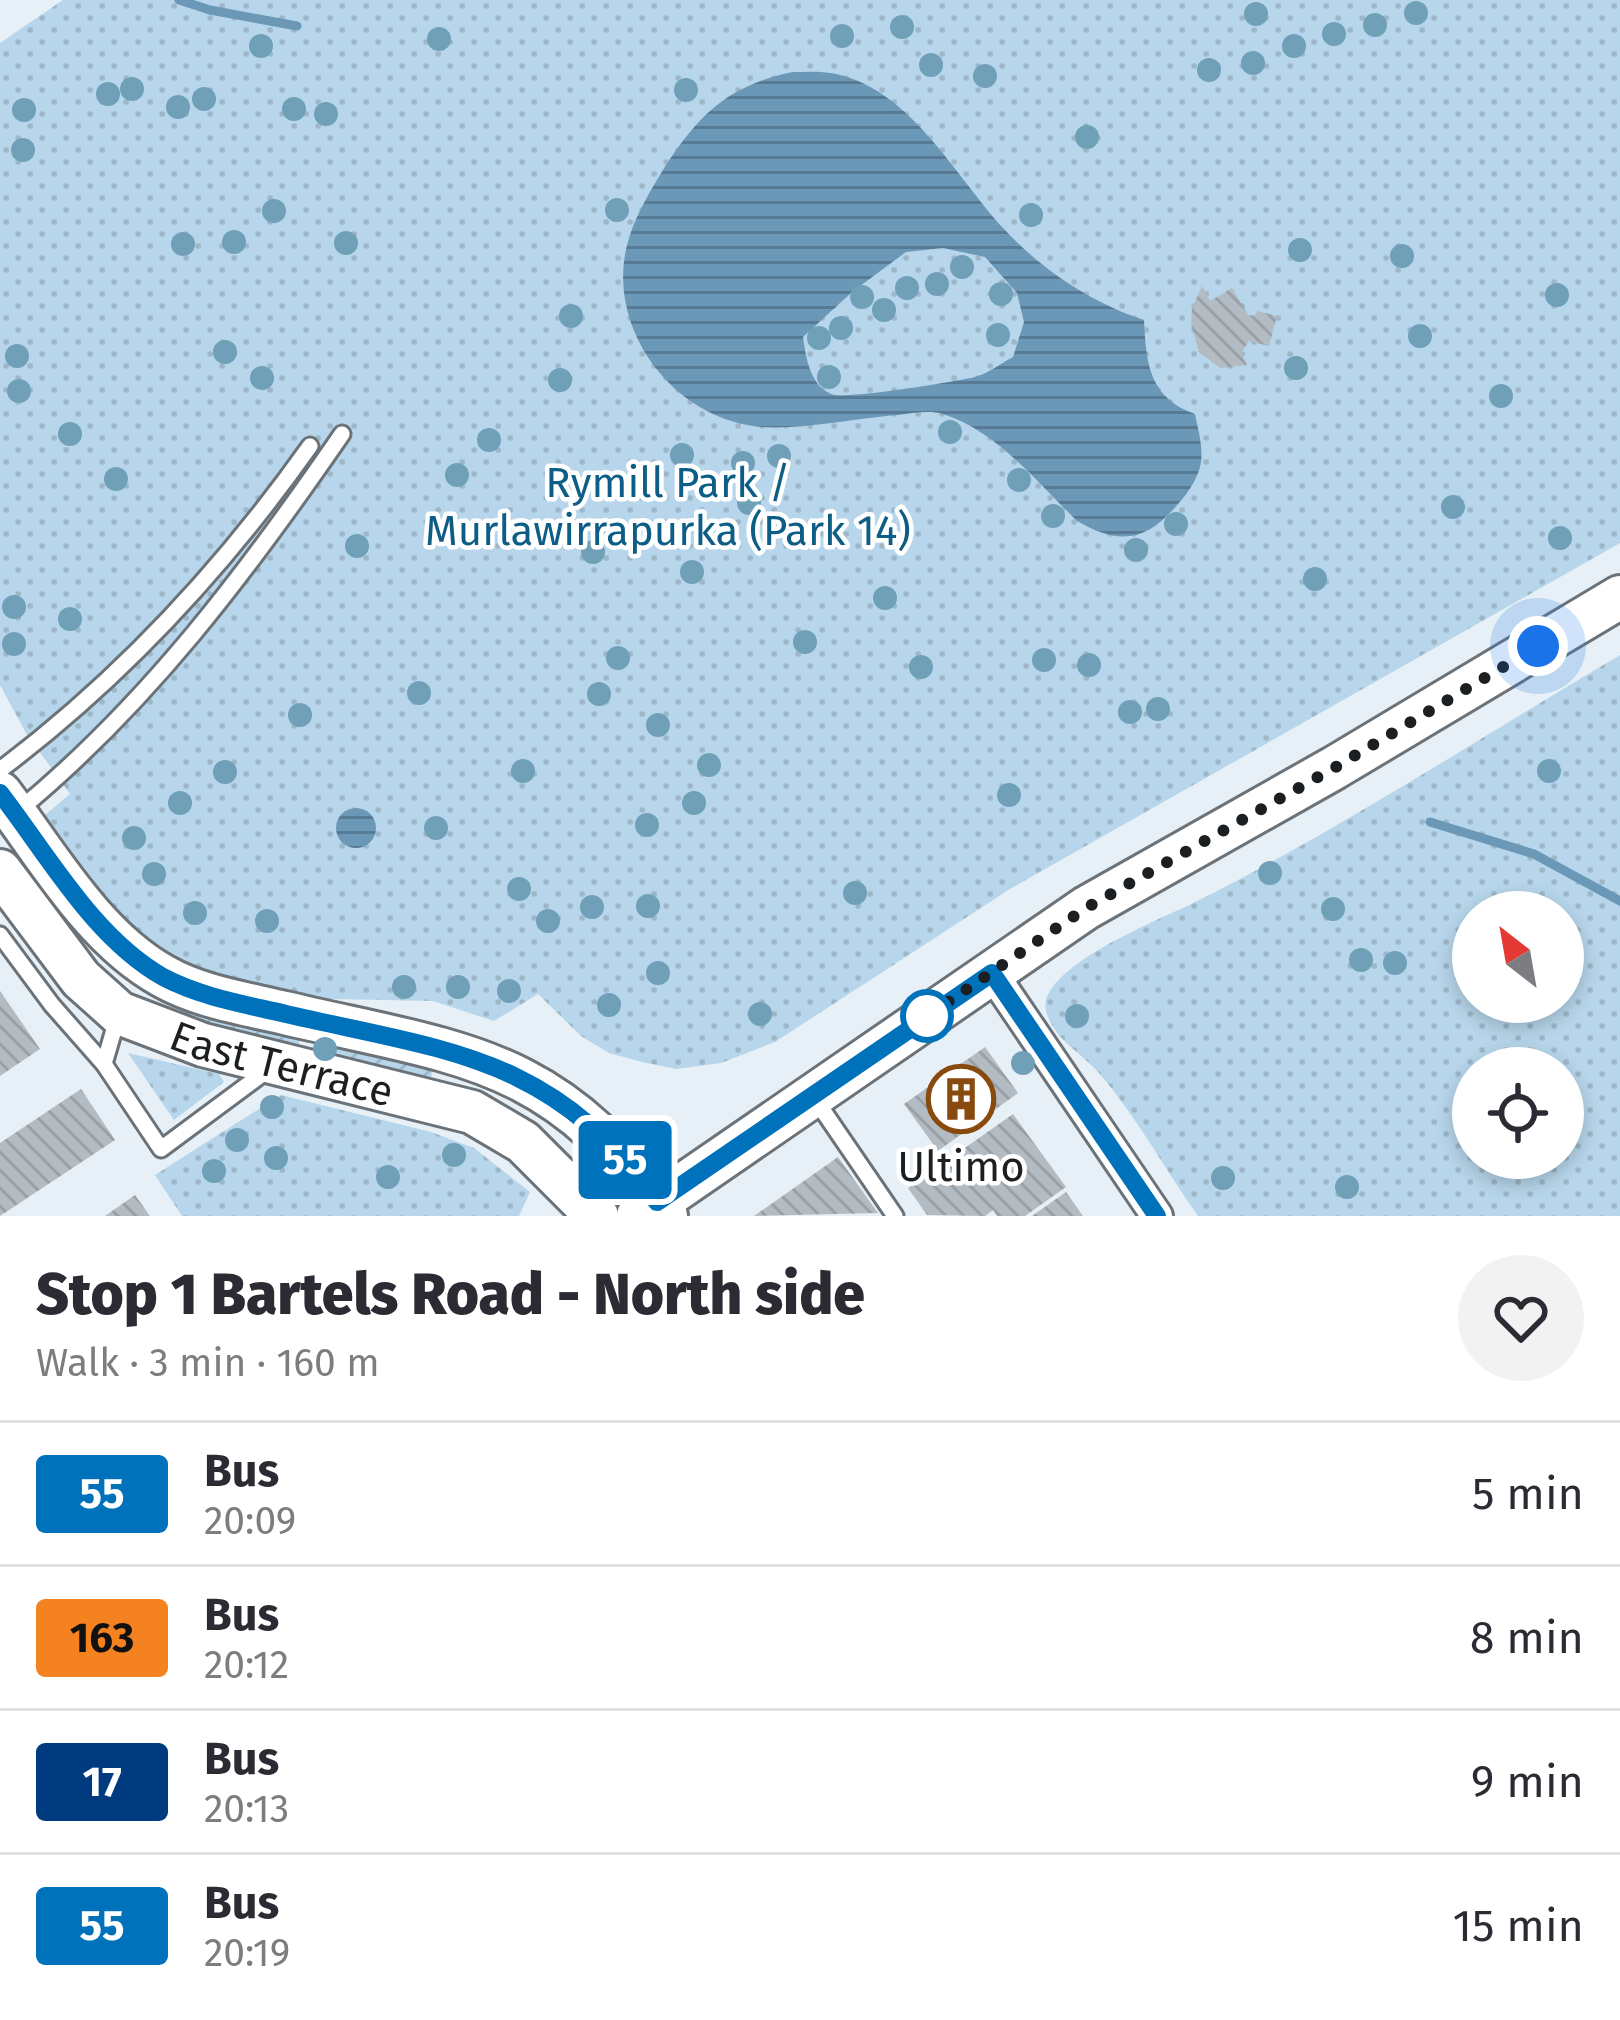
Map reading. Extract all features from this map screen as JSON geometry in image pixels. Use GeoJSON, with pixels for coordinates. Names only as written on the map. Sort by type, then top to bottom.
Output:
{"type":"FeatureCollection","features":[{"type":"Feature","properties":{"kind":"main road","name":"East Terrace"},"geometry":{"type":"LineString","coordinates":[[5,810],[107,932],[163,976],[195,992],[419,1041],[491,1064],[583,1120],[620,1154],[654,1211],[812,1094],[1086,908],[1334,768],[1620,596]]}},
{"type":"Feature","properties":{"kind":"main road","name":"East Terrace"},"geometry":{"type":"LineString","coordinates":[[0,871],[81,979],[118,1013],[203,1045],[425,1097],[488,1119],[539,1156],[596,1216]]}},
{"type":"Feature","properties":{"kind":"street"},"geometry":{"type":"LineString","coordinates":[[992,973],[1157,1216]]}},
{"type":"Feature","properties":{"kind":"lane"},"geometry":{"type":"LineString","coordinates":[[5,810],[62,772],[140,694],[217,608],[342,434]]}},
{"type":"Feature","properties":{"kind":"lane"},"geometry":{"type":"LineString","coordinates":[[0,770],[130,661],[216,571],[310,446]]}},
{"type":"Feature","properties":{"kind":"lane"},"geometry":{"type":"LineString","coordinates":[[264,510],[281,523]]}},
{"type":"Feature","properties":{"kind":"lane"},"geometry":{"type":"LineString","coordinates":[[0,935],[104,1064],[161,1149],[277,1063]]}},
{"type":"Feature","properties":{"kind":"lane"},"geometry":{"type":"LineString","coordinates":[[104,1064],[118,1013]]}},
{"type":"Feature","properties":{"kind":"lane"},"geometry":{"type":"LineString","coordinates":[[812,1094],[895,1216]]}},
{"type":"Feature","properties":{"kind":"green space","name":"Rymill Park / Murlawirrapurka (Park 14)"},"geometry":{"type":"Polygon","coordinates":[[[63,0],[1620,0],[1620,543],[1010,889],[775,1042],[721,1063],[676,1069],[609,1053],[581,1036],[538,994],[494,1021],[433,1001],[284,998],[176,964],[136,938],[45,815],[70,794],[26,733],[0,685],[0,43],[63,0]]]}},
{"type":"Feature","properties":{"kind":"green space"},"geometry":{"type":"Polygon","coordinates":[[[1620,655],[1620,1216],[1198,1216],[1113,1090],[1050,1021],[1048,995],[1077,964],[1405,785],[1620,655]]]}},
{"type":"Feature","properties":{"kind":"green space"},"geometry":{"type":"Polygon","coordinates":[[[182,1007],[301,1035],[297,1051],[177,1016],[182,1007]]]}},
{"type":"Feature","properties":{"kind":"green space"},"geometry":{"type":"Polygon","coordinates":[[[316,1038],[390,1051],[433,1070],[430,1082],[313,1054],[316,1038]]]}},
{"type":"Feature","properties":{"kind":"green space"},"geometry":{"type":"Polygon","coordinates":[[[128,1053],[219,1074],[224,1082],[174,1120],[128,1053]]]}},
{"type":"Feature","properties":{"kind":"green space"},"geometry":{"type":"Polygon","coordinates":[[[281,1095],[431,1132],[474,1148],[530,1192],[519,1216],[182,1216],[155,1175],[281,1095]]]}},
{"type":"Feature","properties":{"kind":"shaded area"},"geometry":{"type":"Polygon","coordinates":[[[793,72],[830,73],[884,95],[928,136],[1005,230],[1035,259],[1087,295],[1144,320],[1153,377],[1168,399],[1195,414],[1201,444],[1195,479],[1167,516],[1132,536],[1092,529],[1077,521],[999,445],[943,414],[762,427],[699,407],[673,387],[635,334],[623,271],[629,238],[650,191],[692,130],[734,93],[793,72]],[[943,248],[906,252],[852,292],[803,337],[818,384],[840,395],[899,390],[977,377],[1013,357],[1024,322],[1017,293],[985,257],[943,248]]]}},
{"type":"Feature","properties":{"kind":"shaded area"},"geometry":{"type":"Polygon","coordinates":[[[356,808],[370,814],[376,828],[370,842],[356,848],[342,842],[336,828],[342,814],[356,808]]]}},
{"type":"Feature","properties":{"kind":"building"},"geometry":{"type":"Polygon","coordinates":[[[1202,286],[1210,301],[1232,288],[1248,315],[1255,316],[1257,311],[1277,316],[1269,346],[1249,341],[1241,353],[1247,365],[1220,368],[1199,352],[1191,324],[1202,286]]]}},
{"type":"Feature","properties":{"kind":"building"},"geometry":{"type":"Polygon","coordinates":[[[0,991],[40,1049],[0,1076],[0,991]]]}},
{"type":"Feature","properties":{"kind":"building","name":"Ultimo"},"geometry":{"type":"Polygon","coordinates":[[[985,1047],[1018,1093],[938,1151],[904,1104],[985,1047]]]}},
{"type":"Feature","properties":{"kind":"building"},"geometry":{"type":"Polygon","coordinates":[[[81,1089],[115,1140],[0,1216],[0,1143],[81,1089]]]}},
{"type":"Feature","properties":{"kind":"building"},"geometry":{"type":"Polygon","coordinates":[[[1013,1114],[1066,1187],[1025,1216],[997,1216],[993,1210],[985,1216],[927,1215],[908,1188],[1013,1114]]]}},
{"type":"Feature","properties":{"kind":"building"},"geometry":{"type":"Polygon","coordinates":[[[838,1157],[878,1213],[754,1216],[838,1157]]]}},
{"type":"Feature","properties":{"kind":"building"},"geometry":{"type":"Polygon","coordinates":[[[1066,1192],[1083,1216],[1032,1216],[1066,1192]]]}},
{"type":"Feature","properties":{"kind":"building"},"geometry":{"type":"Polygon","coordinates":[[[135,1195],[150,1216],[105,1216],[135,1195]]]}},
{"type":"Feature","properties":{"kind":"waterway"},"geometry":{"type":"LineString","coordinates":[[179,0],[297,26]]}},
{"type":"Feature","properties":{"kind":"waterway"},"geometry":{"type":"LineString","coordinates":[[1430,822],[1534,854],[1620,901]]}},
{"type":"Feature","properties":{"kind":"bus line","name":"55"},"geometry":{"type":"LineString","coordinates":[[0,793],[107,932],[147,967],[195,992],[419,1041],[491,1064],[539,1090],[605,1138],[657,1202],[992,973],[1157,1216]]}},
{"type":"Feature","properties":{"kind":"place","name":"Ultimo"},"geometry":{"type":"Point","coordinates":[961,1099]}},
{"type":"Feature","properties":{"kind":"route"},"geometry":{"type":"LineString","coordinates":[[927,1016],[920,1021],[1086,908],[1538,646]]}}]}
